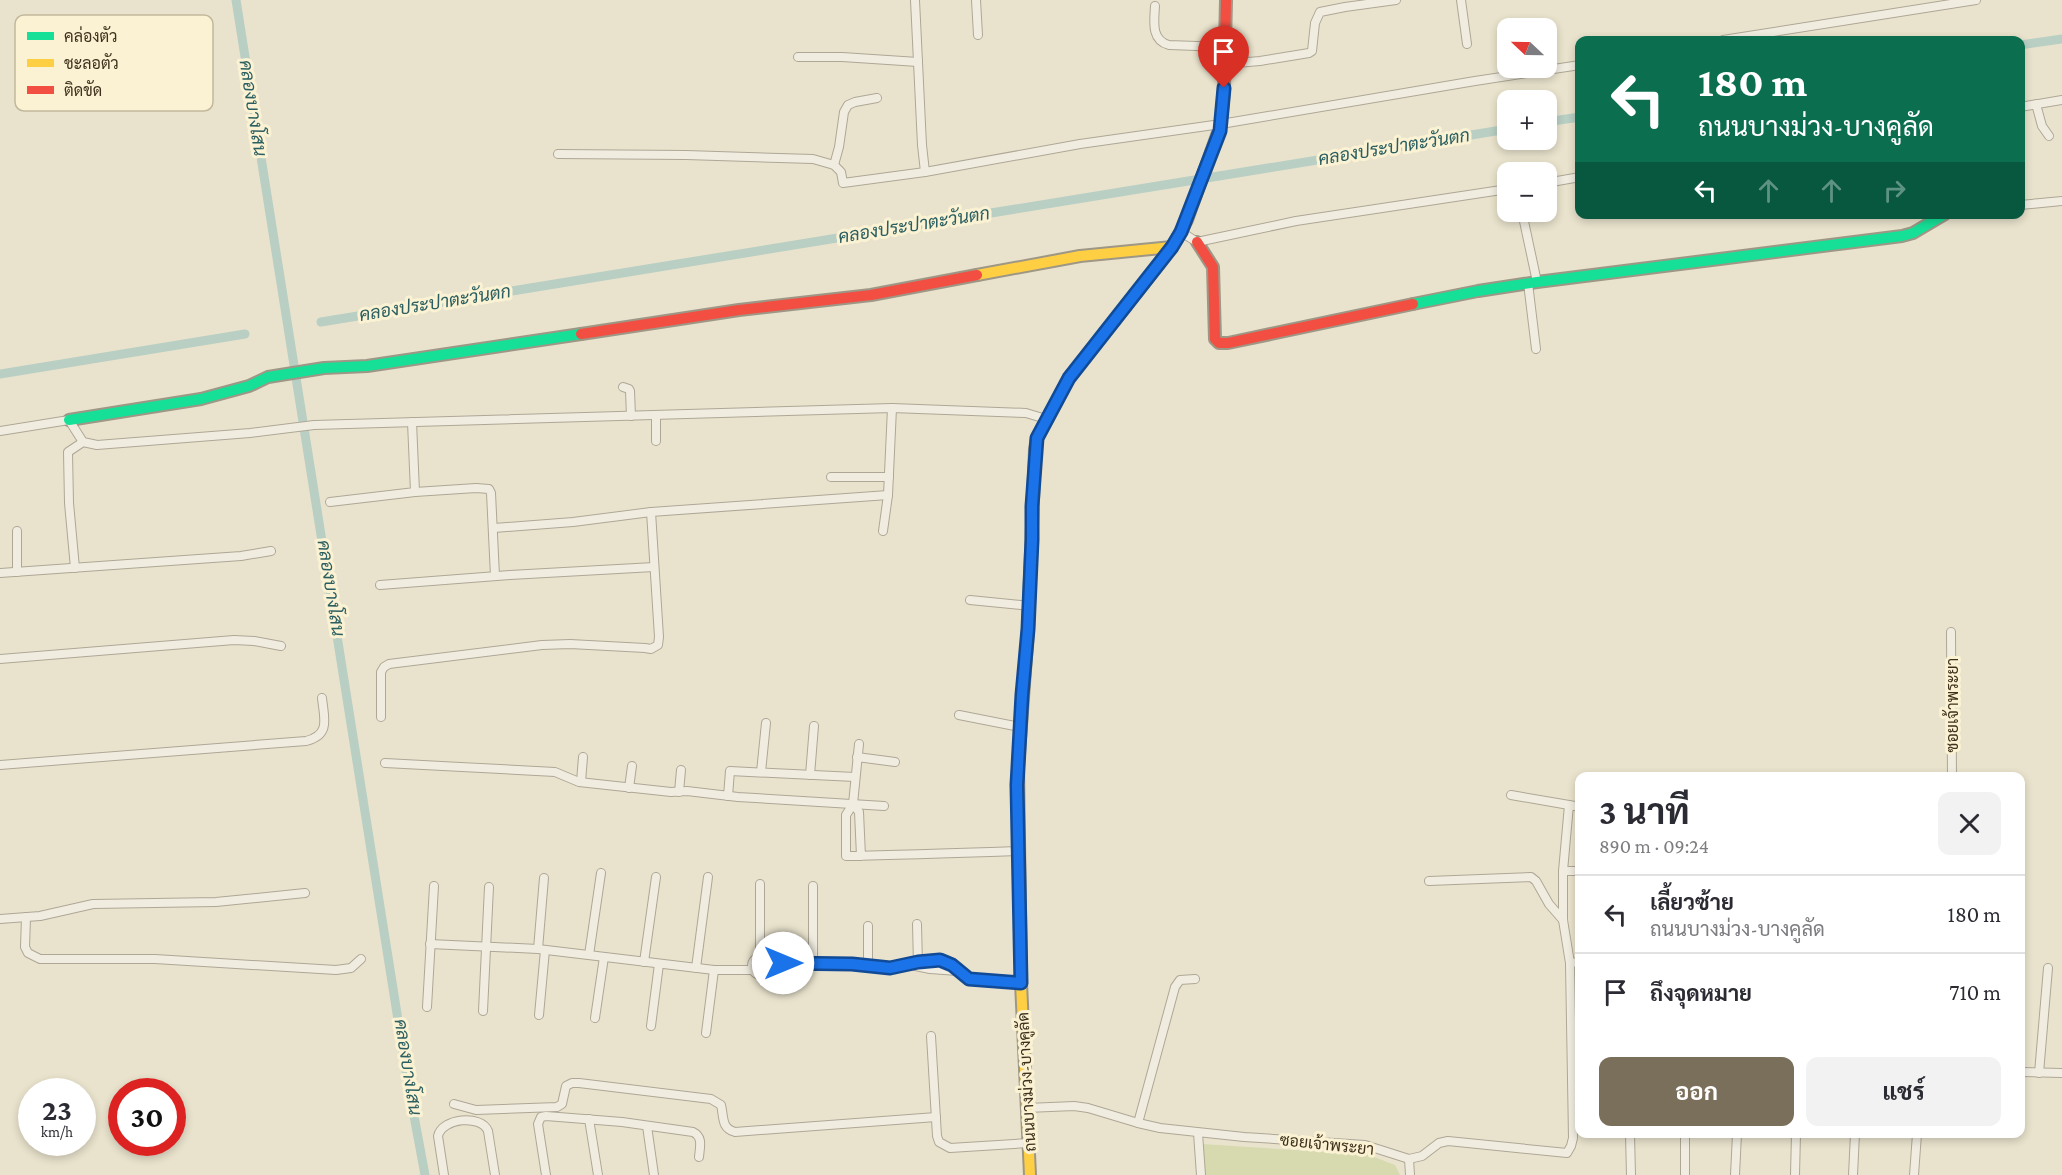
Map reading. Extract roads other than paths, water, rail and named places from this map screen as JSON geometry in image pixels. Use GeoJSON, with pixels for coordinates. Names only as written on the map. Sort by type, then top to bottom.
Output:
{"type":"FeatureCollection","features":[{"type":"Feature","properties":{"kind":"street"},"geometry":{"type":"LineString","coordinates":[[915,0],[925,172]]}},
{"type":"Feature","properties":{"kind":"street"},"geometry":{"type":"LineString","coordinates":[[976,0],[978,35]]}},
{"type":"Feature","properties":{"kind":"street","name":"ถนนบางม่วง-บางคูลัด"},"geometry":{"type":"LineString","coordinates":[[1030,1175],[1021,983],[1017,785],[1030,606],[1035,449],[1046,418],[1069,378],[1172,247],[1187,220],[1220,128],[1226,0]]}},
{"type":"Feature","properties":{"kind":"street"},"geometry":{"type":"LineString","coordinates":[[1224,64],[1309,53],[1312,51],[1315,23],[1320,12],[1396,0]]}},
{"type":"Feature","properties":{"kind":"street"},"geometry":{"type":"LineString","coordinates":[[1461,0],[1467,44]]}},
{"type":"Feature","properties":{"kind":"street"},"geometry":{"type":"LineString","coordinates":[[1748,36],[1976,0]]}},
{"type":"Feature","properties":{"kind":"street"},"geometry":{"type":"LineString","coordinates":[[1155,6],[1155,34],[1161,42],[1169,45],[1224,47]]}},
{"type":"Feature","properties":{"kind":"street"},"geometry":{"type":"LineString","coordinates":[[798,57],[842,57],[918,62]]}},
{"type":"Feature","properties":{"kind":"street"},"geometry":{"type":"LineString","coordinates":[[558,154],[768,156],[813,159],[834,165],[841,172],[843,183],[925,172],[1080,144],[1220,128],[1474,81],[1575,66]]}},
{"type":"Feature","properties":{"kind":"street"},"geometry":{"type":"LineString","coordinates":[[834,165],[844,112],[848,105],[877,98]]}},
{"type":"Feature","properties":{"kind":"street"},"geometry":{"type":"LineString","coordinates":[[2025,106],[2062,100]]}},
{"type":"Feature","properties":{"kind":"street"},"geometry":{"type":"LineString","coordinates":[[2036,104],[2042,126],[2049,136]]}},
{"type":"Feature","properties":{"kind":"street"},"geometry":{"type":"LineString","coordinates":[[1557,181],[1575,178]]}},
{"type":"Feature","properties":{"kind":"street"},"geometry":{"type":"LineString","coordinates":[[1197,242],[1296,221],[1497,191]]}},
{"type":"Feature","properties":{"kind":"street"},"geometry":{"type":"LineString","coordinates":[[2025,205],[2062,201]]}},
{"type":"Feature","properties":{"kind":"street"},"geometry":{"type":"LineString","coordinates":[[1181,232],[1197,242],[1213,267],[1214,335],[1219,343],[1239,342],[1277,332],[1532,282],[1902,236],[1936,219]]}},
{"type":"Feature","properties":{"kind":"street"},"geometry":{"type":"LineString","coordinates":[[1523,222],[1532,282],[1536,349]]}},
{"type":"Feature","properties":{"kind":"street"},"geometry":{"type":"LineString","coordinates":[[0,431],[201,399],[249,386],[267,376],[368,366],[739,310],[871,295],[1080,256],[1172,247]]}},
{"type":"Feature","properties":{"kind":"street"},"geometry":{"type":"LineString","coordinates":[[623,387],[630,391],[631,416]]}},
{"type":"Feature","properties":{"kind":"street"},"geometry":{"type":"LineString","coordinates":[[69,420],[83,442],[97,445],[250,433],[314,425],[892,408],[1026,413],[1046,418]]}},
{"type":"Feature","properties":{"kind":"street"},"geometry":{"type":"LineString","coordinates":[[883,531],[888,495],[892,408]]}},
{"type":"Feature","properties":{"kind":"street"},"geometry":{"type":"LineString","coordinates":[[656,415],[656,441]]}},
{"type":"Feature","properties":{"kind":"street"},"geometry":{"type":"LineString","coordinates":[[412,422],[415,492]]}},
{"type":"Feature","properties":{"kind":"street"},"geometry":{"type":"LineString","coordinates":[[75,568],[69,503],[68,452],[83,442]]}},
{"type":"Feature","properties":{"kind":"street"},"geometry":{"type":"LineString","coordinates":[[831,477],[889,477]]}},
{"type":"Feature","properties":{"kind":"street"},"geometry":{"type":"LineString","coordinates":[[330,502],[415,492],[489,489],[494,528],[495,576]]}},
{"type":"Feature","properties":{"kind":"street"},"geometry":{"type":"LineString","coordinates":[[494,528],[584,521],[651,512],[888,495]]}},
{"type":"Feature","properties":{"kind":"street"},"geometry":{"type":"LineString","coordinates":[[381,717],[381,672],[389,664],[542,645],[570,644],[651,649],[658,645],[651,512]]}},
{"type":"Feature","properties":{"kind":"street"},"geometry":{"type":"LineString","coordinates":[[17,531],[17,572]]}},
{"type":"Feature","properties":{"kind":"street"},"geometry":{"type":"LineString","coordinates":[[0,573],[241,556],[271,551]]}},
{"type":"Feature","properties":{"kind":"street"},"geometry":{"type":"LineString","coordinates":[[380,585],[654,567]]}},
{"type":"Feature","properties":{"kind":"street"},"geometry":{"type":"LineString","coordinates":[[970,600],[1030,606]]}},
{"type":"Feature","properties":{"kind":"street","name":"ซอยเจ้าพระยา"},"geometry":{"type":"LineString","coordinates":[[1951,632],[1952,772]]}},
{"type":"Feature","properties":{"kind":"street"},"geometry":{"type":"LineString","coordinates":[[0,659],[234,640],[281,646]]}},
{"type":"Feature","properties":{"kind":"street"},"geometry":{"type":"LineString","coordinates":[[0,765],[306,741],[315,739],[324,731],[322,698]]}},
{"type":"Feature","properties":{"kind":"street"},"geometry":{"type":"LineString","coordinates":[[959,715],[1020,727]]}},
{"type":"Feature","properties":{"kind":"street"},"geometry":{"type":"LineString","coordinates":[[761,772],[766,723]]}},
{"type":"Feature","properties":{"kind":"street"},"geometry":{"type":"LineString","coordinates":[[810,775],[814,726]]}},
{"type":"Feature","properties":{"kind":"street"},"geometry":{"type":"LineString","coordinates":[[859,744],[853,804],[846,814],[846,856],[1018,851]]}},
{"type":"Feature","properties":{"kind":"street"},"geometry":{"type":"LineString","coordinates":[[857,757],[895,762]]}},
{"type":"Feature","properties":{"kind":"street"},"geometry":{"type":"LineString","coordinates":[[581,782],[583,758]]}},
{"type":"Feature","properties":{"kind":"street"},"geometry":{"type":"LineString","coordinates":[[385,763],[555,772],[581,782],[629,788],[884,806]]}},
{"type":"Feature","properties":{"kind":"street"},"geometry":{"type":"LineString","coordinates":[[629,788],[633,766]]}},
{"type":"Feature","properties":{"kind":"street"},"geometry":{"type":"LineString","coordinates":[[678,792],[681,770]]}},
{"type":"Feature","properties":{"kind":"street"},"geometry":{"type":"LineString","coordinates":[[728,796],[730,771],[855,777]]}},
{"type":"Feature","properties":{"kind":"street"},"geometry":{"type":"LineString","coordinates":[[1511,795],[1575,806]]}},
{"type":"Feature","properties":{"kind":"street"},"geometry":{"type":"LineString","coordinates":[[853,804],[859,812],[861,856]]}},
{"type":"Feature","properties":{"kind":"street"},"geometry":{"type":"LineString","coordinates":[[1410,1175],[1409,1159],[1422,1156],[1439,1143],[1448,1141],[1562,1154],[1569,1150],[1573,1138],[1570,963],[1563,920],[1563,871],[1569,805]]}},
{"type":"Feature","properties":{"kind":"street"},"geometry":{"type":"LineString","coordinates":[[1563,871],[1575,871]]}},
{"type":"Feature","properties":{"kind":"street"},"geometry":{"type":"LineString","coordinates":[[589,955],[601,873]]}},
{"type":"Feature","properties":{"kind":"street"},"geometry":{"type":"LineString","coordinates":[[644,962],[656,877]]}},
{"type":"Feature","properties":{"kind":"street"},"geometry":{"type":"LineString","coordinates":[[696,968],[708,877]]}},
{"type":"Feature","properties":{"kind":"street"},"geometry":{"type":"LineString","coordinates":[[1429,881],[1531,877],[1563,920]]}},
{"type":"Feature","properties":{"kind":"street"},"geometry":{"type":"LineString","coordinates":[[538,1015],[544,878]]}},
{"type":"Feature","properties":{"kind":"street"},"geometry":{"type":"LineString","coordinates":[[760,884],[760,957]]}},
{"type":"Feature","properties":{"kind":"street"},"geometry":{"type":"LineString","coordinates":[[427,1007],[434,886]]}},
{"type":"Feature","properties":{"kind":"street"},"geometry":{"type":"LineString","coordinates":[[813,886],[813,964]]}},
{"type":"Feature","properties":{"kind":"street"},"geometry":{"type":"LineString","coordinates":[[483,1011],[489,887]]}},
{"type":"Feature","properties":{"kind":"street"},"geometry":{"type":"LineString","coordinates":[[0,919],[40,916],[93,904],[216,902],[305,893]]}},
{"type":"Feature","properties":{"kind":"street"},"geometry":{"type":"LineString","coordinates":[[26,917],[25,947],[28,953],[40,959],[155,959],[336,970],[351,969],[361,959]]}},
{"type":"Feature","properties":{"kind":"street"},"geometry":{"type":"LineString","coordinates":[[915,964],[916,924]]}},
{"type":"Feature","properties":{"kind":"street"},"geometry":{"type":"LineString","coordinates":[[868,926],[868,966]]}},
{"type":"Feature","properties":{"kind":"street"},"geometry":{"type":"LineString","coordinates":[[430,944],[541,950],[714,970],[753,970],[758,974],[765,974],[770,963],[766,958],[760,957],[753,962],[753,970]]}},
{"type":"Feature","properties":{"kind":"street"},"geometry":{"type":"LineString","coordinates":[[595,1018],[604,957]]}},
{"type":"Feature","properties":{"kind":"street"},"geometry":{"type":"LineString","coordinates":[[770,963],[890,968],[940,960],[952,965],[969,979],[1021,983]]}},
{"type":"Feature","properties":{"kind":"street"},"geometry":{"type":"LineString","coordinates":[[1570,963],[1575,962]]}},
{"type":"Feature","properties":{"kind":"street"},"geometry":{"type":"LineString","coordinates":[[651,1026],[659,964]]}},
{"type":"Feature","properties":{"kind":"street"},"geometry":{"type":"LineString","coordinates":[[2039,1073],[2048,968]]}},
{"type":"Feature","properties":{"kind":"street"},"geometry":{"type":"LineString","coordinates":[[706,1033],[714,970]]}},
{"type":"Feature","properties":{"kind":"street"},"geometry":{"type":"LineString","coordinates":[[1138,1124],[1175,987],[1180,980],[1195,979]]}},
{"type":"Feature","properties":{"kind":"street"},"geometry":{"type":"LineString","coordinates":[[931,1036],[939,1142],[950,1148],[1028,1143]]}},
{"type":"Feature","properties":{"kind":"street"},"geometry":{"type":"LineString","coordinates":[[2025,1072],[2062,1073]]}},
{"type":"Feature","properties":{"kind":"street"},"geometry":{"type":"LineString","coordinates":[[454,1104],[476,1110],[557,1107],[562,1104],[566,1086],[579,1083],[711,1099],[721,1105],[724,1123],[727,1128],[735,1132],[936,1117]]}},
{"type":"Feature","properties":{"kind":"street","name":"ซอยเจ้าพระยา"},"geometry":{"type":"LineString","coordinates":[[1027,1108],[1074,1106],[1088,1108],[1138,1124],[1198,1133],[1365,1145],[1409,1159]]}},
{"type":"Feature","properties":{"kind":"street"},"geometry":{"type":"LineString","coordinates":[[546,1175],[538,1120],[546,1116],[589,1119],[696,1133],[700,1140],[699,1156]]}},
{"type":"Feature","properties":{"kind":"street"},"geometry":{"type":"LineString","coordinates":[[589,1119],[597,1175]]}},
{"type":"Feature","properties":{"kind":"street"},"geometry":{"type":"LineString","coordinates":[[444,1175],[439,1130],[443,1126],[458,1121],[474,1121],[486,1125],[495,1175]]}},
{"type":"Feature","properties":{"kind":"street"},"geometry":{"type":"LineString","coordinates":[[647,1126],[654,1175]]}},
{"type":"Feature","properties":{"kind":"street"},"geometry":{"type":"LineString","coordinates":[[1198,1133],[1201,1175]]}},
{"type":"Feature","properties":{"kind":"street"},"geometry":{"type":"LineString","coordinates":[[1630,1138],[1631,1175]]}},
{"type":"Feature","properties":{"kind":"street"},"geometry":{"type":"LineString","coordinates":[[1685,1138],[1685,1175]]}},
{"type":"Feature","properties":{"kind":"street"},"geometry":{"type":"LineString","coordinates":[[1735,1175],[1737,1138]]}},
{"type":"Feature","properties":{"kind":"street"},"geometry":{"type":"LineString","coordinates":[[1795,1175],[1796,1138]]}},
{"type":"Feature","properties":{"kind":"street"},"geometry":{"type":"LineString","coordinates":[[1853,1175],[1855,1138]]}},
{"type":"Feature","properties":{"kind":"street"},"geometry":{"type":"LineString","coordinates":[[1914,1175],[1917,1138]]}},
{"type":"Feature","properties":{"kind":"waterway","name":"คลองบางโสน"},"geometry":{"type":"LineString","coordinates":[[236,0],[409,1089],[425,1175]]}},
{"type":"Feature","properties":{"kind":"waterway","name":"คลองประปาตะวันตก"},"geometry":{"type":"LineString","coordinates":[[2025,44],[2062,39]]}},
{"type":"Feature","properties":{"kind":"waterway","name":"คลองประปาตะวันตก"},"geometry":{"type":"LineString","coordinates":[[1557,120],[1575,118]]}},
{"type":"Feature","properties":{"kind":"waterway","name":"คลองประปาตะวันตก"},"geometry":{"type":"LineString","coordinates":[[321,322],[1497,131]]}},
{"type":"Feature","properties":{"kind":"waterway","name":"คลองประปาตะวันตก"},"geometry":{"type":"LineString","coordinates":[[0,374],[245,334]]}}]}
